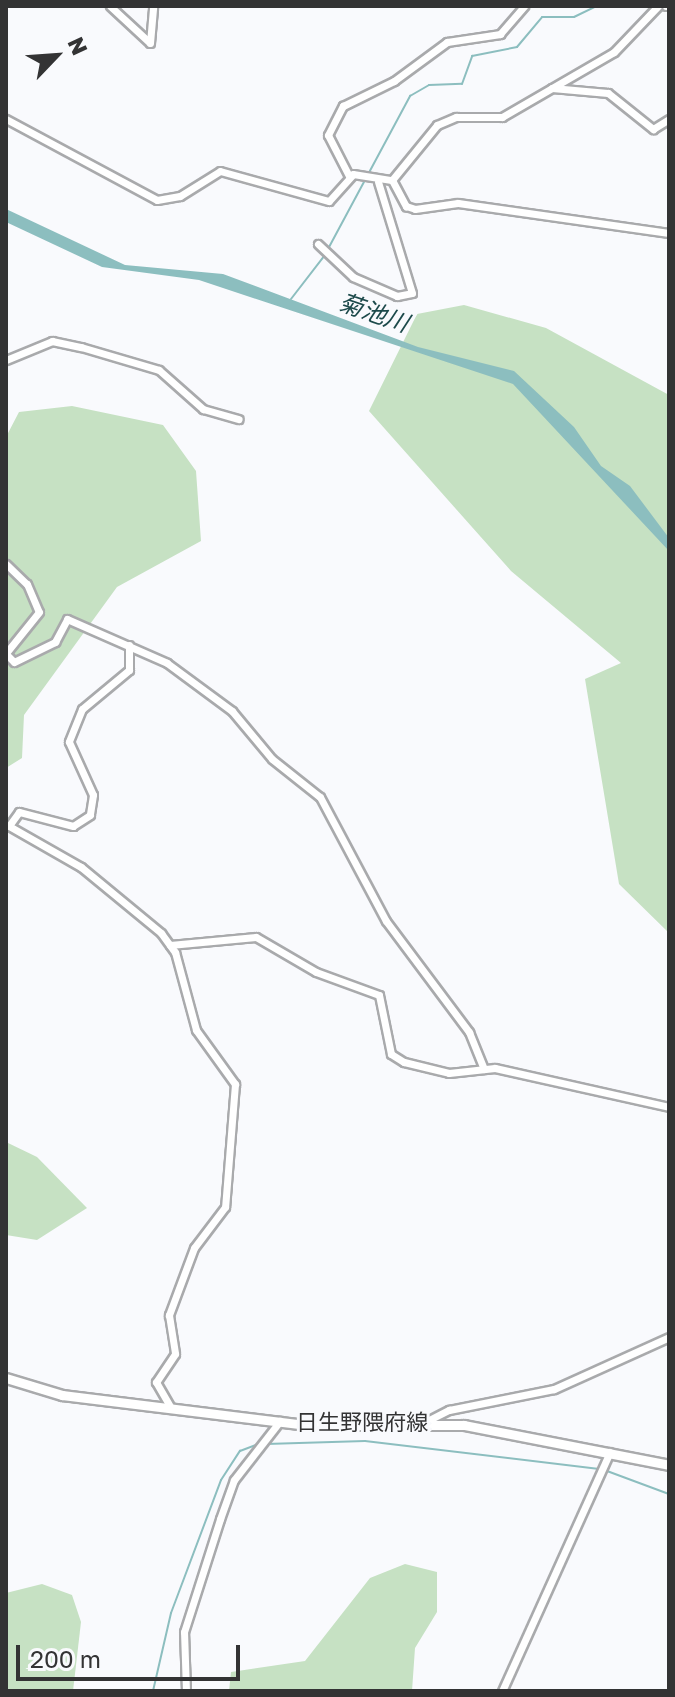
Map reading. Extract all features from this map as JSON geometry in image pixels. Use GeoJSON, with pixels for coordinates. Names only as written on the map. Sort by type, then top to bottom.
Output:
{"type":"FeatureCollection","features":[{"type":"Feature","properties":{"kind":"main road","name":"日生野隈府線"},"geometry":{"type":"LineString","coordinates":[[6,1378],[62,1395],[280,1421],[427,1421],[611,1450],[669,1465]]}},
{"type":"Feature","properties":{"kind":"street"},"geometry":{"type":"LineString","coordinates":[[110,6],[150,43],[153,6]]}},
{"type":"Feature","properties":{"kind":"street"},"geometry":{"type":"LineString","coordinates":[[349,176],[328,135],[343,106],[394,81],[447,42],[500,34],[524,6]]}},
{"type":"Feature","properties":{"kind":"street"},"geometry":{"type":"LineString","coordinates":[[349,176],[378,182],[392,180],[437,125],[456,117],[502,117],[614,52],[658,6]]}},
{"type":"Feature","properties":{"kind":"street"},"geometry":{"type":"LineString","coordinates":[[549,88],[608,93],[653,129],[669,119]]}},
{"type":"Feature","properties":{"kind":"street"},"geometry":{"type":"LineString","coordinates":[[6,119],[157,200],[180,196],[220,171],[329,201],[349,176]]}},
{"type":"Feature","properties":{"kind":"street"},"geometry":{"type":"LineString","coordinates":[[392,180],[406,206],[415,209],[458,203],[669,233]]}},
{"type":"Feature","properties":{"kind":"street"},"geometry":{"type":"LineString","coordinates":[[318,244],[353,277],[397,296],[412,293],[378,182]]}},
{"type":"Feature","properties":{"kind":"street"},"geometry":{"type":"LineString","coordinates":[[6,360],[52,341],[81,347],[159,370],[203,409],[239,419]]}},
{"type":"Feature","properties":{"kind":"street"},"geometry":{"type":"LineString","coordinates":[[6,564],[27,584],[39,612],[6,653],[14,662],[55,642],[67,619],[129,645],[232,711],[272,759],[320,797],[386,921],[469,1032],[484,1069]]}},
{"type":"Feature","properties":{"kind":"street"},"geometry":{"type":"LineString","coordinates":[[129,645],[129,670],[82,709],[67,749],[93,795],[90,815],[73,826],[19,812],[9,826],[130,902],[170,945],[196,1030],[239,1098],[225,1163],[225,1207],[194,1248],[169,1315],[175,1354],[156,1382],[170,1406]]}},
{"type":"Feature","properties":{"kind":"street"},"geometry":{"type":"LineString","coordinates":[[170,945],[256,937],[316,972],[379,995],[391,1054],[404,1062],[449,1073],[484,1069],[571,1081],[669,1107]]}},
{"type":"Feature","properties":{"kind":"street"},"geometry":{"type":"LineString","coordinates":[[427,1421],[449,1410],[554,1389],[669,1337]]}},
{"type":"Feature","properties":{"kind":"street"},"geometry":{"type":"LineString","coordinates":[[186,1691],[184,1632],[220,1519],[234,1480],[280,1421]]}},
{"type":"Feature","properties":{"kind":"street"},"geometry":{"type":"LineString","coordinates":[[502,1691],[611,1450]]}},
{"type":"Feature","properties":{"kind":"green space"},"geometry":{"type":"Polygon","coordinates":[[[464,305],[546,328],[669,395],[669,933],[619,884],[585,679],[621,663],[511,571],[369,411],[417,314],[464,305]]]}},
{"type":"Feature","properties":{"kind":"green space"},"geometry":{"type":"Polygon","coordinates":[[[72,406],[163,425],[196,471],[201,541],[117,587],[24,715],[22,758],[6,768],[6,437],[19,412],[72,406]]]}},
{"type":"Feature","properties":{"kind":"green space"},"geometry":{"type":"Polygon","coordinates":[[[6,1142],[37,1157],[87,1208],[37,1240],[6,1235],[6,1142]]]}},
{"type":"Feature","properties":{"kind":"green space"},"geometry":{"type":"Polygon","coordinates":[[[405,1564],[437,1572],[437,1612],[415,1648],[412,1691],[229,1691],[231,1672],[305,1661],[370,1578],[405,1564]]]}},
{"type":"Feature","properties":{"kind":"green space"},"geometry":{"type":"Polygon","coordinates":[[[42,1584],[72,1595],[81,1622],[73,1691],[6,1691],[6,1593],[42,1584]]]}},
{"type":"Feature","properties":{"kind":"water"},"geometry":{"type":"Polygon","coordinates":[[[6,209],[125,265],[223,274],[418,347],[514,371],[574,427],[601,466],[630,486],[669,538],[669,551],[513,384],[199,280],[102,267],[6,222],[6,209]]]}},
{"type":"Feature","properties":{"kind":"waterway"},"geometry":{"type":"LineString","coordinates":[[328,249],[410,96],[429,85],[462,84],[472,56],[517,47],[542,17],[574,17],[597,6]]}},
{"type":"Feature","properties":{"kind":"waterway"},"geometry":{"type":"LineString","coordinates":[[291,299],[325,255]]}},
{"type":"Feature","properties":{"kind":"waterway"},"geometry":{"type":"LineString","coordinates":[[266,1444],[365,1441],[601,1469]]}},
{"type":"Feature","properties":{"kind":"waterway"},"geometry":{"type":"LineString","coordinates":[[153,1691],[171,1613],[221,1480],[240,1451],[256,1445]]}},
{"type":"Feature","properties":{"kind":"waterway"},"geometry":{"type":"LineString","coordinates":[[607,1471],[669,1494]]}},
{"type":"Feature","properties":{"kind":"water label","name":"菊池川"},"geometry":{"type":"Point","coordinates":[374,312]}}]}
